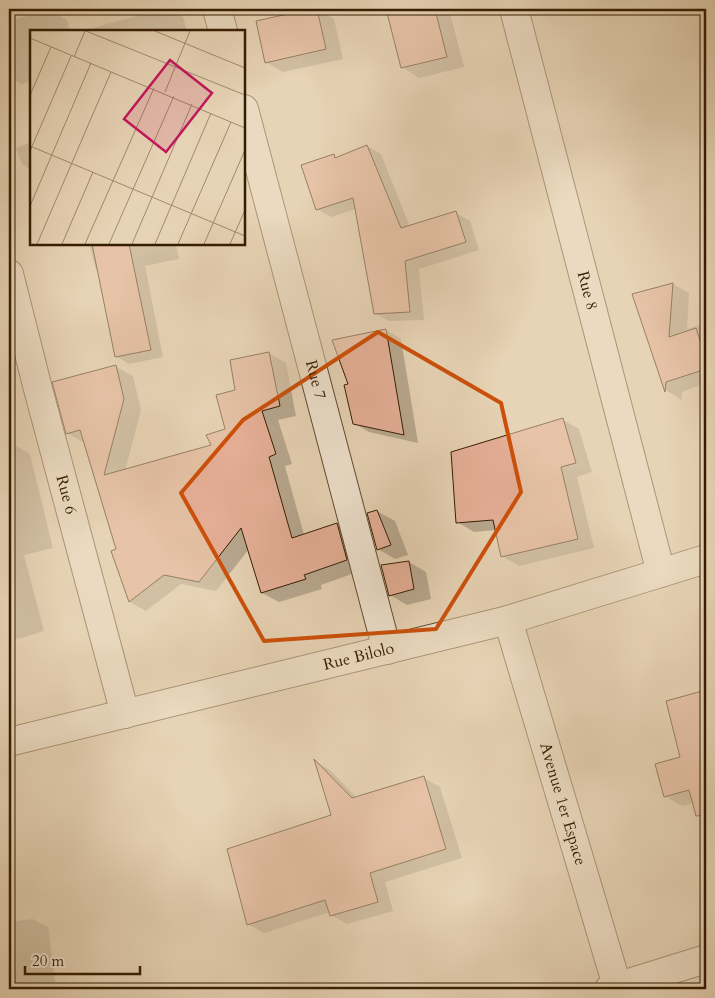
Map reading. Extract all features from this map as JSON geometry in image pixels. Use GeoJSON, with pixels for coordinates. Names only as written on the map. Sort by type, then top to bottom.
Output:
{"type":"FeatureCollection","features":[{"type":"Feature","properties":{"kind":"street"},"geometry":{"type":"LineString","coordinates":[[217,9],[223,30]]}},
{"type":"Feature","properties":{"kind":"street","name":"Rue 8"},"geometry":{"type":"LineString","coordinates":[[514,9],[661,573]]}},
{"type":"Feature","properties":{"kind":"street","name":"Rue 7"},"geometry":{"type":"LineString","coordinates":[[245,113],[387,650]]}},
{"type":"Feature","properties":{"kind":"street","name":"Rue 6"},"geometry":{"type":"LineString","coordinates":[[9,274],[40,398],[125,714]]}},
{"type":"Feature","properties":{"kind":"street","name":"Rue Bilolo"},"geometry":{"type":"LineString","coordinates":[[9,742],[508,620],[706,559]]}},
{"type":"Feature","properties":{"kind":"street","name":"Avenue 1er Espace"},"geometry":{"type":"LineString","coordinates":[[508,620],[614,989]]}},
{"type":"Feature","properties":{"kind":"street"},"geometry":{"type":"LineString","coordinates":[[614,989],[706,959]]}},
{"type":"Feature","properties":{"kind":"highlighted area"},"geometry":{"type":"Polygon","coordinates":[[[378,332],[501,403],[521,492],[436,629],[264,641],[181,493],[243,420],[378,332]]]}},
{"type":"Feature","properties":{"kind":"building"},"geometry":{"type":"Polygon","coordinates":[[[317,9],[326,49],[265,63],[256,21],[317,9]]]}},
{"type":"Feature","properties":{"kind":"building"},"geometry":{"type":"Polygon","coordinates":[[[386,9],[435,9],[447,57],[401,68],[386,9]]]}},
{"type":"Feature","properties":{"kind":"building"},"geometry":{"type":"Polygon","coordinates":[[[367,145],[401,228],[456,211],[466,242],[405,261],[410,312],[374,314],[353,198],[316,210],[301,165],[334,154],[335,158],[367,145]]]}},
{"type":"Feature","properties":{"kind":"building"},"geometry":{"type":"Polygon","coordinates":[[[92,245],[129,245],[151,350],[115,357],[92,245]]]}},
{"type":"Feature","properties":{"kind":"building"},"geometry":{"type":"Polygon","coordinates":[[[673,283],[669,337],[696,328],[706,359],[706,369],[666,382],[665,392],[632,294],[673,283]]]}},
{"type":"Feature","properties":{"kind":"building"},"geometry":{"type":"Polygon","coordinates":[[[386,329],[404,435],[353,424],[344,385],[348,384],[332,340],[386,329]]]}},
{"type":"Feature","properties":{"kind":"building"},"geometry":{"type":"Polygon","coordinates":[[[269,352],[280,406],[262,411],[276,454],[269,457],[292,538],[337,523],[347,560],[304,575],[306,579],[261,593],[241,528],[199,582],[164,575],[129,602],[111,551],[116,549],[80,430],[66,434],[52,382],[116,365],[124,399],[104,475],[211,445],[206,435],[225,429],[216,395],[235,390],[230,360],[269,352]]]}},
{"type":"Feature","properties":{"kind":"building"},"geometry":{"type":"Polygon","coordinates":[[[563,418],[576,463],[561,467],[578,539],[501,557],[493,520],[456,523],[451,452],[563,418]]]}},
{"type":"Feature","properties":{"kind":"building"},"geometry":{"type":"Polygon","coordinates":[[[377,510],[391,545],[377,550],[367,513],[377,510]]]}},
{"type":"Feature","properties":{"kind":"building"},"geometry":{"type":"Polygon","coordinates":[[[409,561],[414,589],[389,596],[381,565],[409,561]]]}},
{"type":"Feature","properties":{"kind":"building"},"geometry":{"type":"Polygon","coordinates":[[[706,690],[706,815],[696,816],[689,790],[664,797],[655,764],[680,757],[666,701],[706,690]]]}},
{"type":"Feature","properties":{"kind":"building"},"geometry":{"type":"Polygon","coordinates":[[[314,759],[352,798],[424,776],[446,849],[370,873],[378,902],[330,916],[325,900],[247,925],[227,849],[331,815],[314,759]]]}}]}
